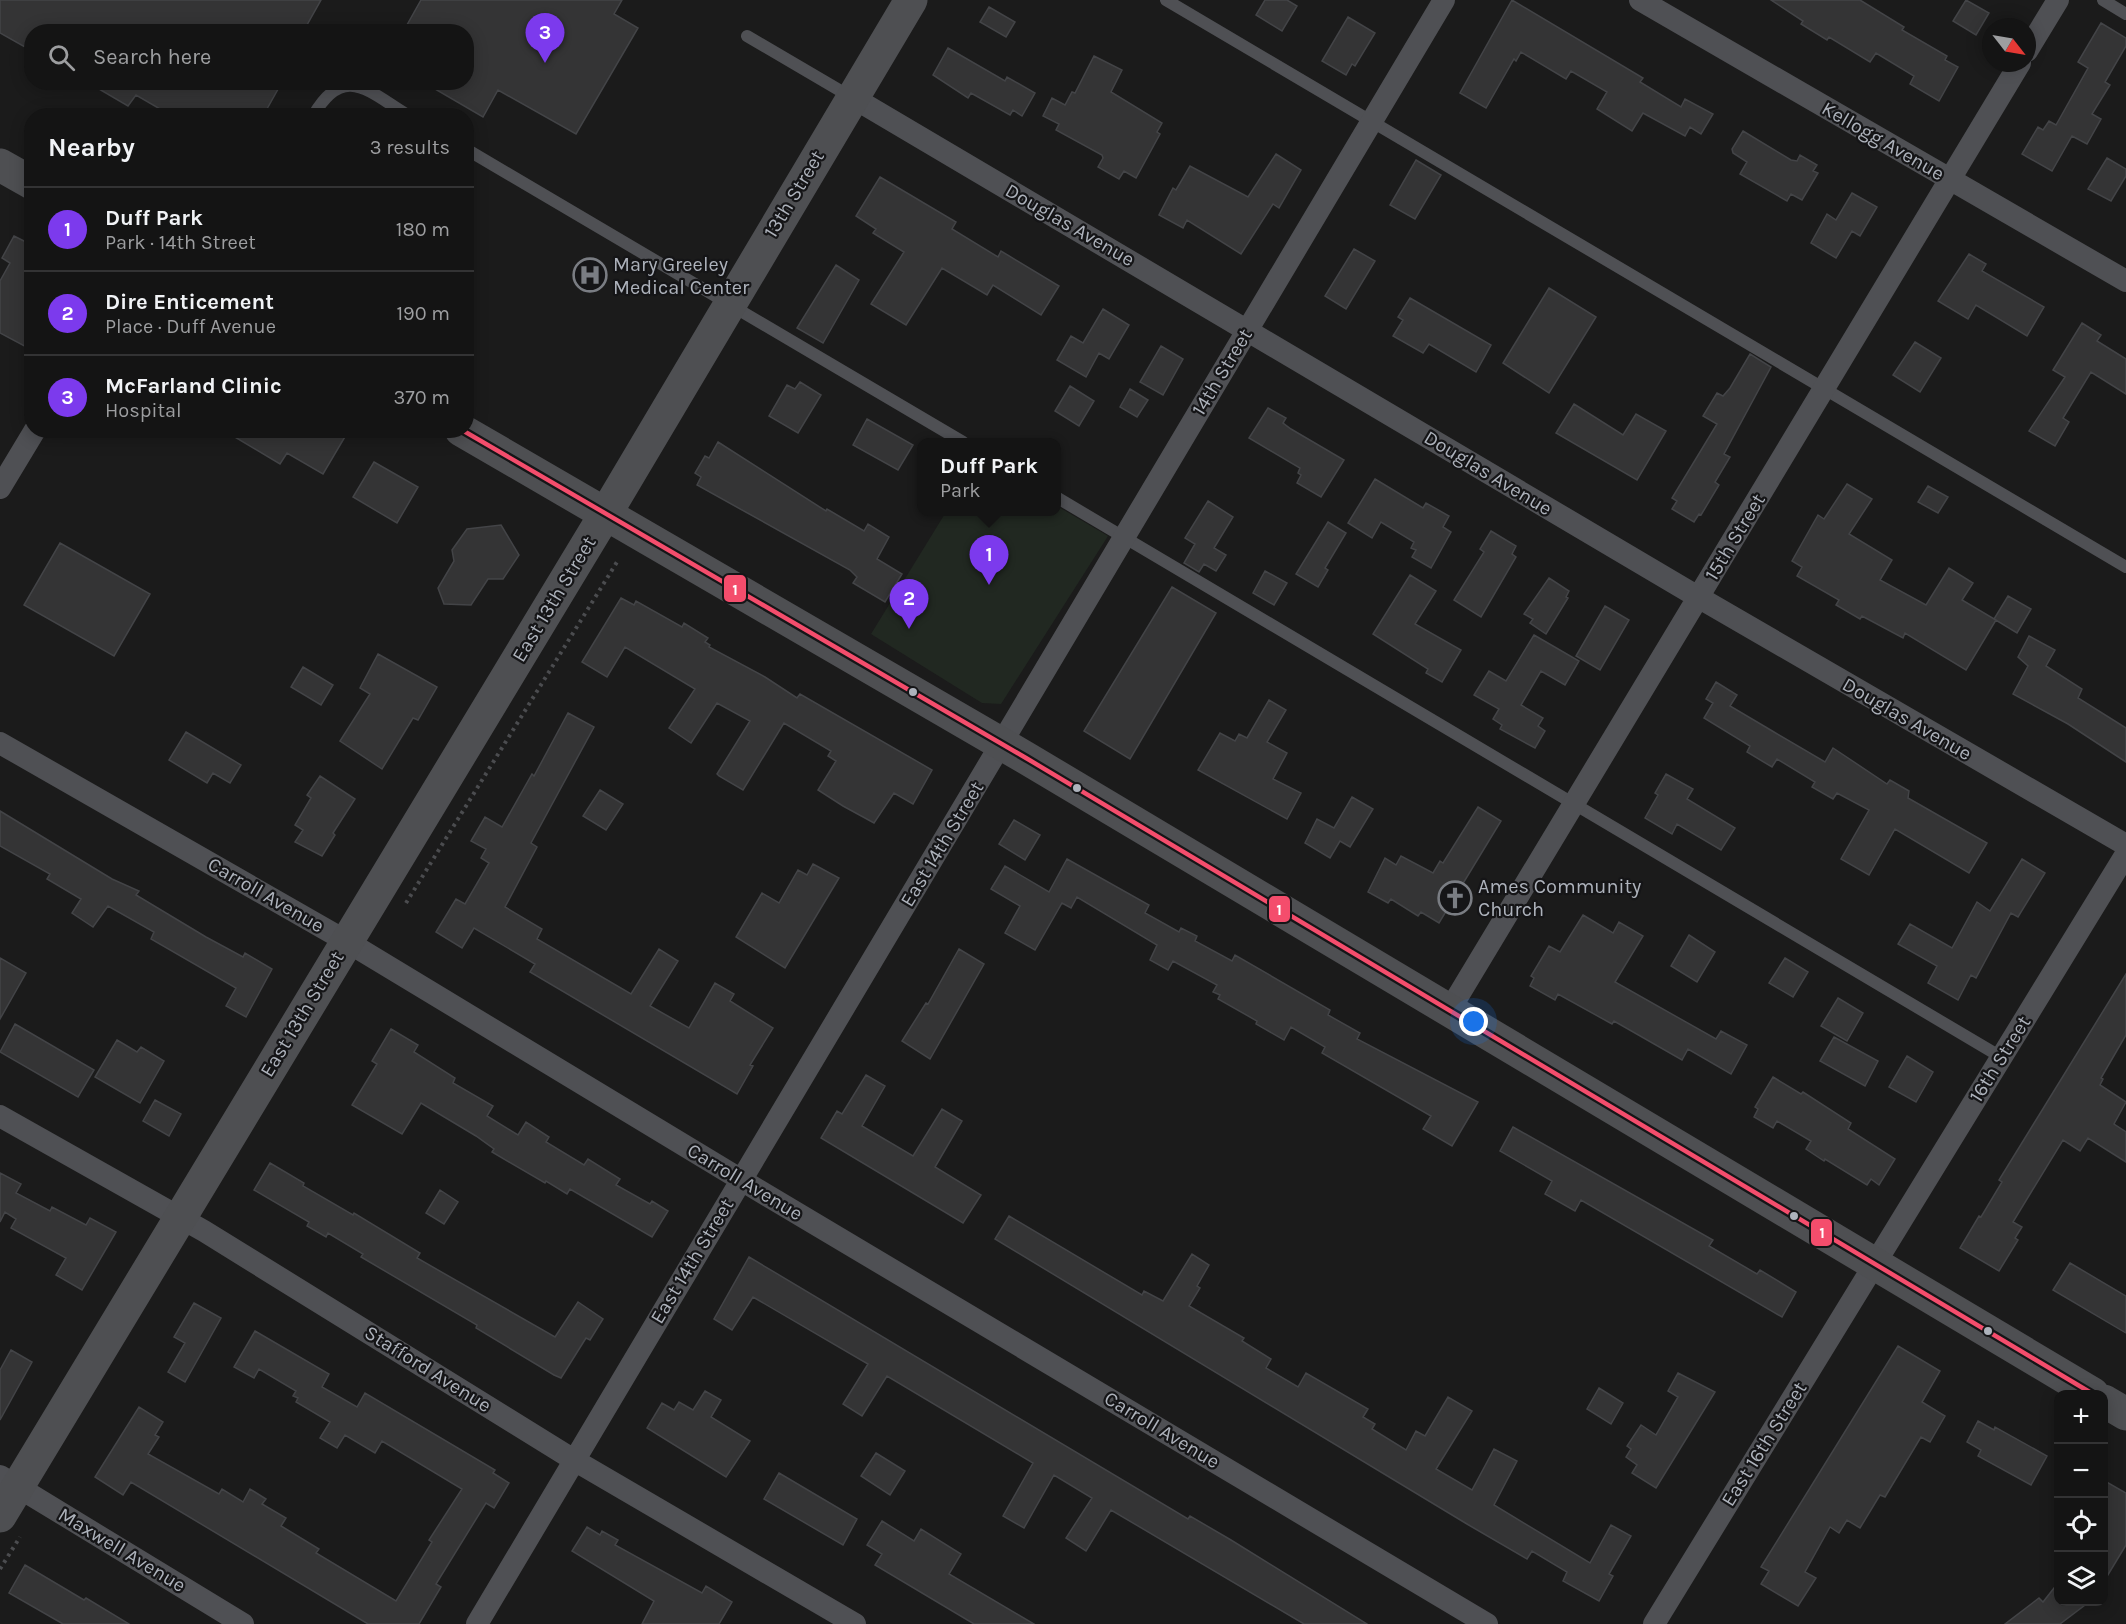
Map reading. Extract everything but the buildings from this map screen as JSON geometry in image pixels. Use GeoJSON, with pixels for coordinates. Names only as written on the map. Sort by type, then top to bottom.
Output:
{"type":"FeatureCollection","features":[{"type":"Feature","properties":{"kind":"main road","name":"13th Street"},"geometry":{"type":"LineString","coordinates":[[606,513],[911,0]]}},
{"type":"Feature","properties":{"kind":"main road"},"geometry":{"type":"LineString","coordinates":[[0,165],[24,178]]}},
{"type":"Feature","properties":{"kind":"main road"},"geometry":{"type":"LineString","coordinates":[[474,437],[1002,744],[2085,1390]]}},
{"type":"Feature","properties":{"kind":"main road","name":"East 13th Street"},"geometry":{"type":"LineString","coordinates":[[13,1522],[9,1482],[180,1217],[606,513]]}},
{"type":"Feature","properties":{"kind":"main road"},"geometry":{"type":"LineString","coordinates":[[2108,1404],[2126,1414]]}},
{"type":"Feature","properties":{"kind":"street","name":"14th Street"},"geometry":{"type":"LineString","coordinates":[[1002,744],[1444,0]]}},
{"type":"Feature","properties":{"kind":"street","name":"Kellogg Avenue"},"geometry":{"type":"LineString","coordinates":[[1640,0],[2126,281]]}},
{"type":"Feature","properties":{"kind":"street"},"geometry":{"type":"LineString","coordinates":[[2036,36],[2058,0]]}},
{"type":"Feature","properties":{"kind":"street","name":"15th Street"},"geometry":{"type":"LineString","coordinates":[[1449,1011],[2015,72]]}},
{"type":"Feature","properties":{"kind":"street","name":"Douglas Avenue"},"geometry":{"type":"LineString","coordinates":[[852,97],[1698,597],[2126,845]]}},
{"type":"Feature","properties":{"kind":"street"},"geometry":{"type":"LineString","coordinates":[[0,488],[30,438]]}},
{"type":"Feature","properties":{"kind":"street","name":"Carroll Avenue"},"geometry":{"type":"LineString","coordinates":[[0,743],[346,941],[1487,1624]]}},
{"type":"Feature","properties":{"kind":"street","name":"East 14th Street"},"geometry":{"type":"LineString","coordinates":[[477,1624],[1002,744]]}},
{"type":"Feature","properties":{"kind":"street","name":"16th Street"},"geometry":{"type":"LineString","coordinates":[[1875,1264],[2126,854]]}},
{"type":"Feature","properties":{"kind":"street","name":"Stafford Avenue"},"geometry":{"type":"LineString","coordinates":[[0,1116],[180,1217],[574,1460],[855,1624]]}},
{"type":"Feature","properties":{"kind":"street","name":"East 16th Street"},"geometry":{"type":"LineString","coordinates":[[1654,1624],[1875,1264]]}},
{"type":"Feature","properties":{"kind":"street","name":"Maxwell Avenue"},"geometry":{"type":"LineString","coordinates":[[9,1482],[243,1624]]}},
{"type":"Feature","properties":{"kind":"lane"},"geometry":{"type":"LineString","coordinates":[[1166,0],[2126,567]]}},
{"type":"Feature","properties":{"kind":"lane"},"geometry":{"type":"LineString","coordinates":[[2103,0],[2126,14]]}},
{"type":"Feature","properties":{"kind":"lane"},"geometry":{"type":"LineString","coordinates":[[747,36],[852,97]]}},
{"type":"Feature","properties":{"kind":"lane"},"geometry":{"type":"LineString","coordinates":[[318,108],[334,90]]}},
{"type":"Feature","properties":{"kind":"lane"},"geometry":{"type":"LineString","coordinates":[[365,90],[395,108]]}},
{"type":"Feature","properties":{"kind":"lane"},"geometry":{"type":"LineString","coordinates":[[474,154],[956,438]]}},
{"type":"Feature","properties":{"kind":"lane"},"geometry":{"type":"LineString","coordinates":[[1061,500],[2001,1057]]}},
{"type":"Feature","properties":{"kind":"path"},"geometry":{"type":"LineString","coordinates":[[404,906],[617,562]]}},
{"type":"Feature","properties":{"kind":"path"},"geometry":{"type":"LineString","coordinates":[[0,1569],[13,1522]]}},
{"type":"Feature","properties":{"kind":"shaded area"},"geometry":{"type":"Polygon","coordinates":[[[1061,508],[1108,536],[1001,704],[982,703],[871,634],[944,516],[1061,516],[1061,508]]]}},
{"type":"Feature","properties":{"kind":"transit line","name":"1"},"geometry":{"type":"LineString","coordinates":[[474,437],[1026,758],[2086,1390]]}},
{"type":"Feature","properties":{"kind":"place","name":"McFarland Clinic"},"geometry":{"type":"Point","coordinates":[545,63]}},
{"type":"Feature","properties":{"kind":"place","name":"Mary Greeley Medical Center"},"geometry":{"type":"Point","coordinates":[590,275]}},
{"type":"Feature","properties":{"kind":"place","name":"Duff Park"},"geometry":{"type":"Point","coordinates":[989,585]}},
{"type":"Feature","properties":{"kind":"place","name":"Dire Enticement"},"geometry":{"type":"Point","coordinates":[909,629]}},
{"type":"Feature","properties":{"kind":"place","name":"Ames Community Church"},"geometry":{"type":"Point","coordinates":[1455,898]}}]}
